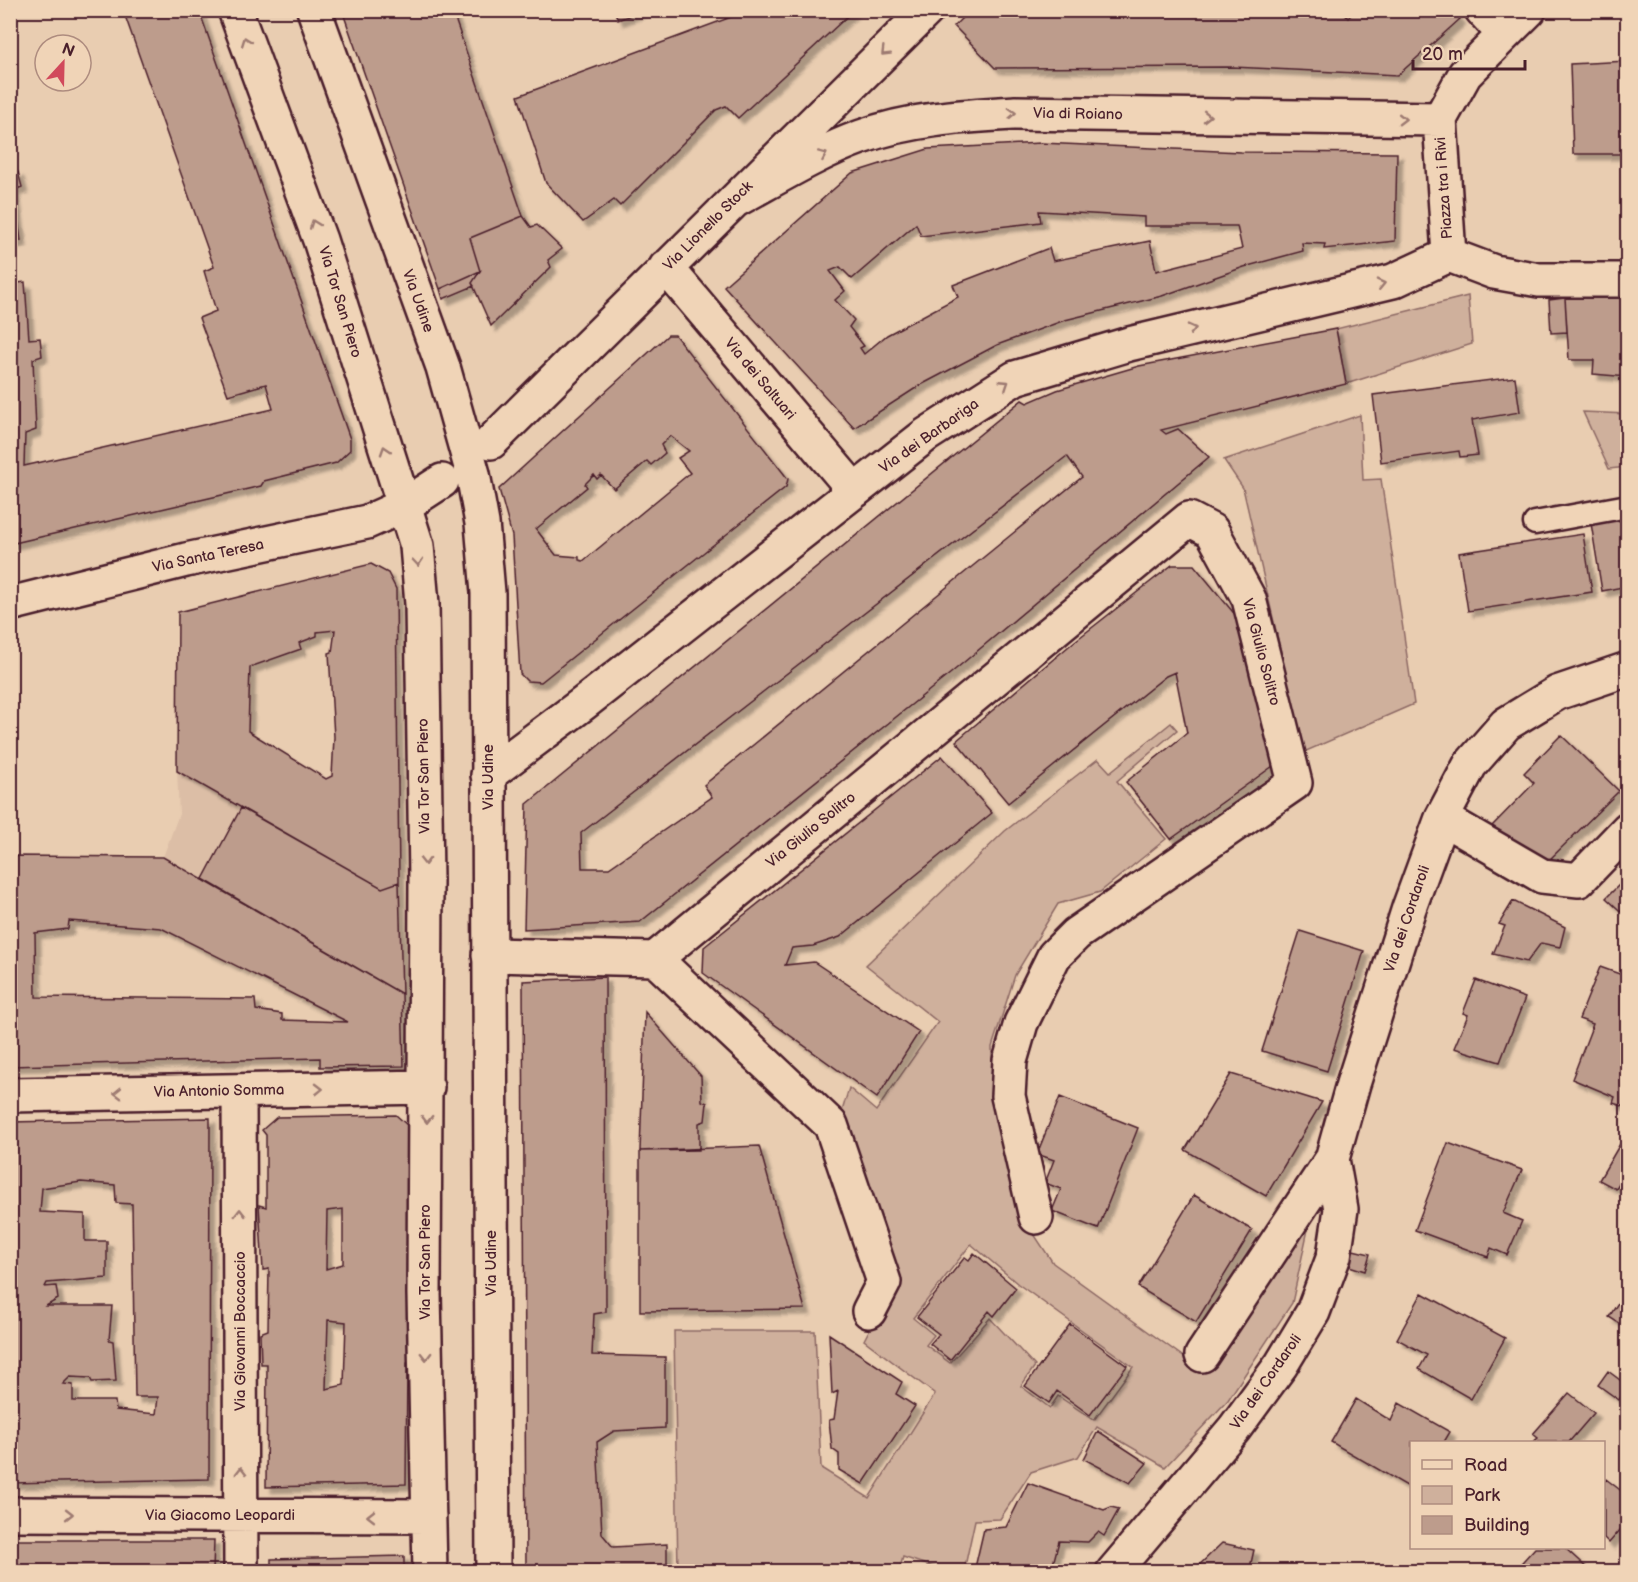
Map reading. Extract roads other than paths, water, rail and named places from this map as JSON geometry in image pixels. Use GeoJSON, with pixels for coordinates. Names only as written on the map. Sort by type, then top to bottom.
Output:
{"type":"FeatureCollection","features":[{"type":"Feature","properties":{"kind":"street","name":"Via Tor San Piero"},"geometry":{"type":"LineString","coordinates":[[235,10],[320,240],[417,546],[422,604],[427,1087],[424,1294],[430,1572]]}},
{"type":"Feature","properties":{"kind":"street","name":"Via Udine"},"geometry":{"type":"LineString","coordinates":[[314,10],[443,367],[473,474],[483,523],[488,592],[493,1572]]}},
{"type":"Feature","properties":{"kind":"street","name":"Via Lionello Stock"},"geometry":{"type":"LineString","coordinates":[[491,442],[927,10]]}},
{"type":"Feature","properties":{"kind":"street"},"geometry":{"type":"LineString","coordinates":[[1482,10],[1504,34]]}},
{"type":"Feature","properties":{"kind":"street","name":"Piazza tra i Rivi"},"geometry":{"type":"LineString","coordinates":[[1449,255],[1440,119],[1465,74],[1529,10]]}},
{"type":"Feature","properties":{"kind":"street","name":"Via di Roiano"},"geometry":{"type":"LineString","coordinates":[[734,201],[861,137],[905,125],[978,115],[1015,113],[1440,119]]}},
{"type":"Feature","properties":{"kind":"street"},"geometry":{"type":"LineString","coordinates":[[1449,255],[1494,272],[1539,280],[1628,280]]}},
{"type":"Feature","properties":{"kind":"street","name":"Via dei Barbariga"},"geometry":{"type":"LineString","coordinates":[[488,775],[926,435],[1016,378],[1129,344],[1393,281],[1449,255]]}},
{"type":"Feature","properties":{"kind":"street","name":"Via dei Saltuari"},"geometry":{"type":"LineString","coordinates":[[666,267],[855,491]]}},
{"type":"Feature","properties":{"kind":"street"},"geometry":{"type":"LineString","coordinates":[[405,505],[442,481]]}},
{"type":"Feature","properties":{"kind":"street","name":"Via Santa Teresa"},"geometry":{"type":"LineString","coordinates":[[10,604],[186,560],[368,522],[405,505]]}},
{"type":"Feature","properties":{"kind":"street","name":"Via Giulio Solitro"},"geometry":{"type":"LineString","coordinates":[[655,959],[1189,519],[1212,531],[1249,599],[1295,783],[1076,934],[1054,956],[1021,1023],[1010,1060],[1008,1096],[1036,1218]]}},
{"type":"Feature","properties":{"kind":"street","name":"Via dei Cordaroli"},"geometry":{"type":"LineString","coordinates":[[1202,1355],[1332,1159],[1353,1084],[1406,919],[1443,818],[1470,765],[1506,724],[1557,693],[1628,669]]}},
{"type":"Feature","properties":{"kind":"street"},"geometry":{"type":"LineString","coordinates":[[1443,818],[1542,876],[1579,880],[1628,828]]}},
{"type":"Feature","properties":{"kind":"street"},"geometry":{"type":"LineString","coordinates":[[489,955],[655,959],[831,1125],[884,1282],[869,1311]]}},
{"type":"Feature","properties":{"kind":"street","name":"Via Antonio Somma"},"geometry":{"type":"LineString","coordinates":[[10,1095],[427,1087]]}},
{"type":"Feature","properties":{"kind":"street","name":"Via Giovanni Boccaccio"},"geometry":{"type":"LineString","coordinates":[[239,1091],[241,1572]]}},
{"type":"Feature","properties":{"kind":"street","name":"Via dei Cordaroli"},"geometry":{"type":"LineString","coordinates":[[1113,1572],[1234,1429],[1281,1365],[1313,1312],[1334,1256],[1341,1209],[1332,1159]]}},
{"type":"Feature","properties":{"kind":"street","name":"Via Giacomo Leopardi"},"geometry":{"type":"LineString","coordinates":[[10,1514],[429,1516]]}},
{"type":"Feature","properties":{"kind":"lane"},"geometry":{"type":"LineString","coordinates":[[1535,523],[1628,506]]}}]}
